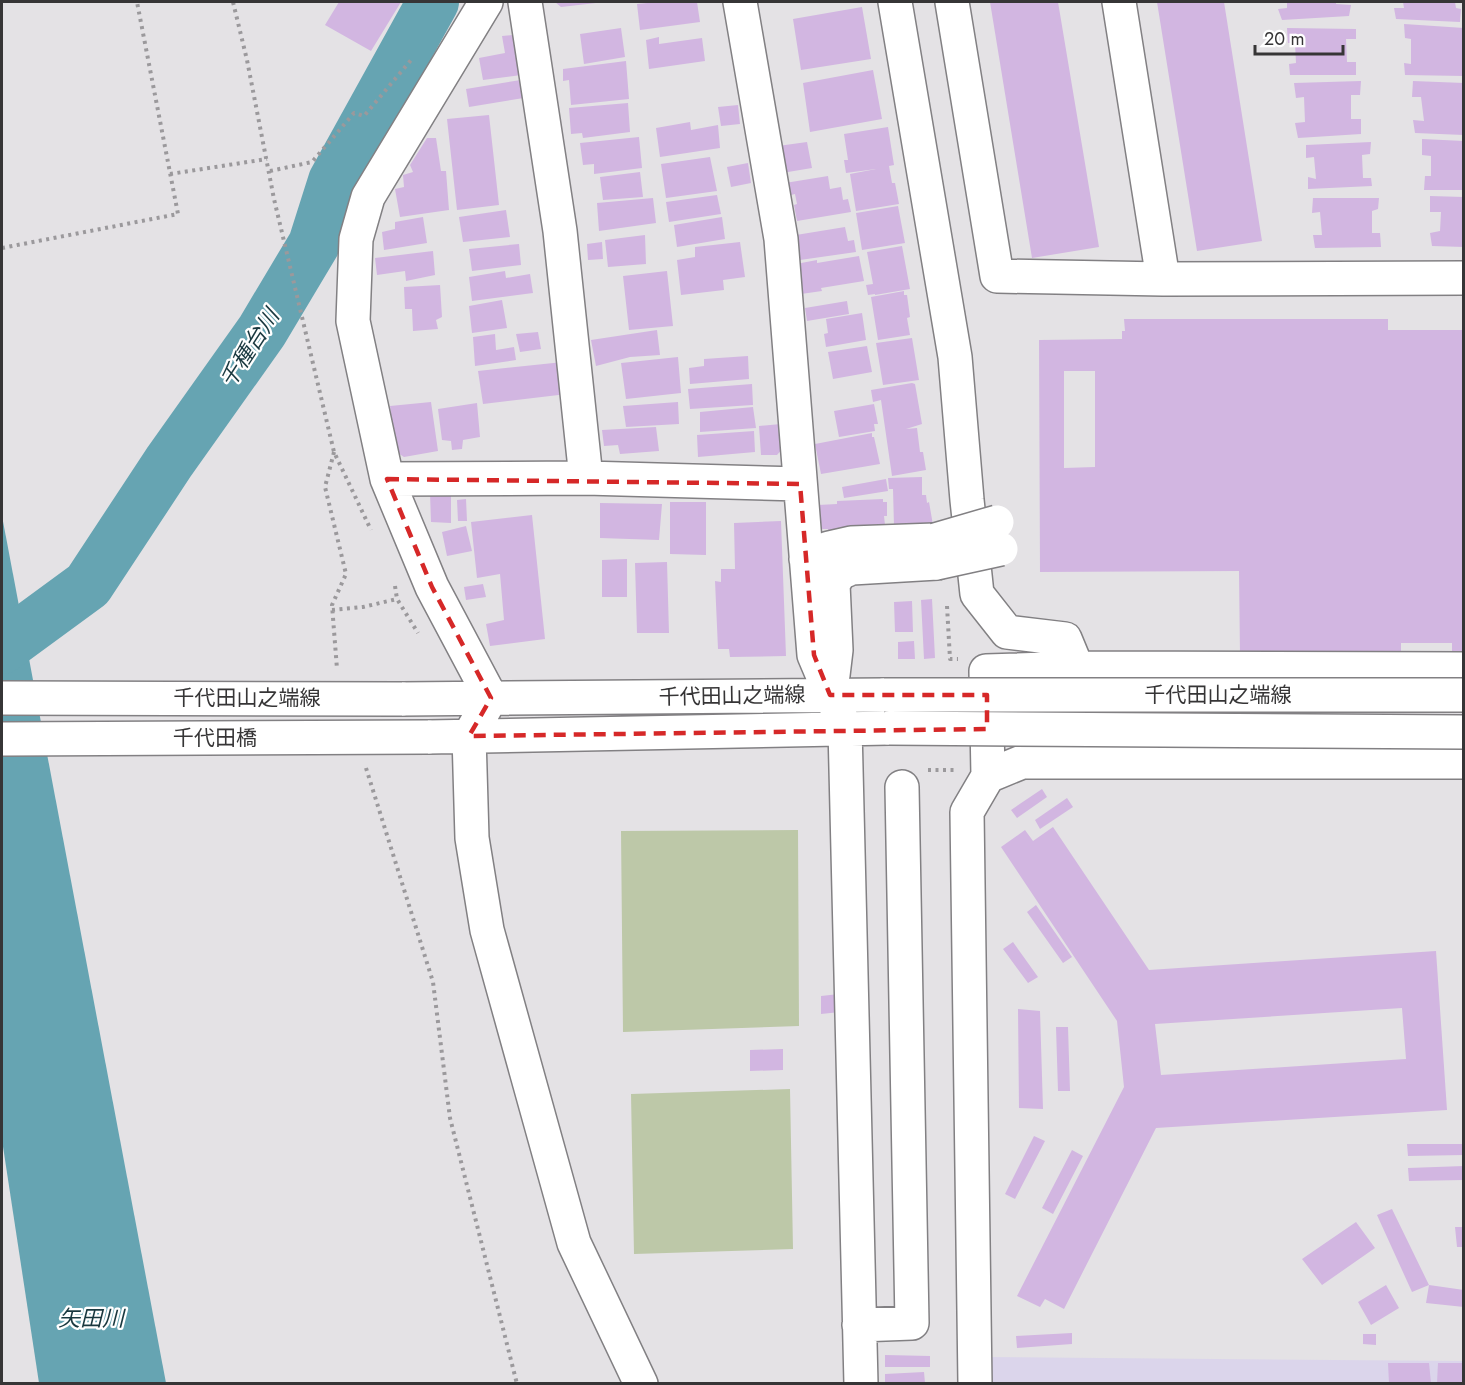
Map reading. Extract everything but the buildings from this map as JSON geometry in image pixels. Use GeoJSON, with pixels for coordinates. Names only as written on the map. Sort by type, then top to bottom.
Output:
{"type":"FeatureCollection","features":[{"type":"Feature","properties":{"kind":"street"},"geometry":{"type":"LineString","coordinates":[[486,2],[368,197],[356,239],[353,321],[387,479],[432,586],[491,698],[469,736],[472,838],[488,930],[574,1242],[641,1383]]}},
{"type":"Feature","properties":{"kind":"street"},"geometry":{"type":"LineString","coordinates":[[525,2],[560,231],[586,478]]}},
{"type":"Feature","properties":{"kind":"street"},"geometry":{"type":"LineString","coordinates":[[740,2],[781,239],[814,654],[845,728],[861,1383]]}},
{"type":"Feature","properties":{"kind":"street"},"geometry":{"type":"LineString","coordinates":[[895,2],[955,357],[977,594],[1007,632],[1065,639],[1077,668]]}},
{"type":"Feature","properties":{"kind":"street"},"geometry":{"type":"LineString","coordinates":[[952,2],[998,276],[1163,279],[1464,278]]}},
{"type":"Feature","properties":{"kind":"street"},"geometry":{"type":"LineString","coordinates":[[1119,2],[1163,279]]}},
{"type":"Feature","properties":{"kind":"street"},"geometry":{"type":"LineString","coordinates":[[387,479],[586,478],[800,484]]}},
{"type":"Feature","properties":{"kind":"street"},"geometry":{"type":"LineString","coordinates":[[830,695],[836,650],[833,584],[840,573],[852,568],[936,552],[999,536]]}},
{"type":"Feature","properties":{"kind":"street"},"geometry":{"type":"LineString","coordinates":[[806,559],[829,548],[851,543],[936,552]]}},
{"type":"Feature","properties":{"kind":"street"},"geometry":{"type":"LineString","coordinates":[[975,1383],[967,812],[988,776],[986,671],[1077,668],[1464,669]]}},
{"type":"Feature","properties":{"kind":"street","name":"千代田山之端線"},"geometry":{"type":"LineString","coordinates":[[2,698],[402,699],[830,695],[1464,694]]}},
{"type":"Feature","properties":{"kind":"street","name":"千代田山之端線"},"geometry":{"type":"LineString","coordinates":[[428,737],[845,728],[1464,732]]}},
{"type":"Feature","properties":{"kind":"street","name":"千代田橋"},"geometry":{"type":"LineString","coordinates":[[2,739],[428,737]]}},
{"type":"Feature","properties":{"kind":"street"},"geometry":{"type":"LineString","coordinates":[[988,776],[1022,762],[1464,762]]}},
{"type":"Feature","properties":{"kind":"street"},"geometry":{"type":"LineString","coordinates":[[859,1325],[912,1323],[902,787]]}},
{"type":"Feature","properties":{"kind":"path"},"geometry":{"type":"LineString","coordinates":[[2,248],[178,214],[137,2]]}},
{"type":"Feature","properties":{"kind":"path"},"geometry":{"type":"LineString","coordinates":[[233,2],[247,60],[274,199],[303,320]]}},
{"type":"Feature","properties":{"kind":"path"},"geometry":{"type":"LineString","coordinates":[[270,171],[312,162],[354,112],[364,116],[416,54]]}},
{"type":"Feature","properties":{"kind":"path"},"geometry":{"type":"LineString","coordinates":[[170,174],[267,159]]}},
{"type":"Feature","properties":{"kind":"path"},"geometry":{"type":"LineString","coordinates":[[334,452],[325,487],[346,574],[332,605],[337,675]]}},
{"type":"Feature","properties":{"kind":"path"},"geometry":{"type":"LineString","coordinates":[[332,610],[363,607],[398,599]]}},
{"type":"Feature","properties":{"kind":"path"},"geometry":{"type":"LineString","coordinates":[[365,765],[433,982],[450,1118],[517,1383]]}},
{"type":"Feature","properties":{"kind":"highlighted area"},"geometry":{"type":"Polygon","coordinates":[[[387,479],[800,484],[814,655],[830,695],[987,695],[987,729],[469,736],[491,698],[432,587],[387,479]]]}},
{"type":"Feature","properties":{"kind":"shaded area"},"geometry":{"type":"Polygon","coordinates":[[[985,1357],[1463,1361],[1463,1383],[986,1383],[985,1357]]]}},
{"type":"Feature","properties":{"kind":"green space"},"geometry":{"type":"Polygon","coordinates":[[[798,830],[799,1026],[623,1032],[621,831],[798,830]]]}},
{"type":"Feature","properties":{"kind":"green space"},"geometry":{"type":"Polygon","coordinates":[[[790,1089],[793,1249],[634,1254],[631,1094],[790,1089]]]}},
{"type":"Feature","properties":{"kind":"water","name":"矢田川"},"geometry":{"type":"Polygon","coordinates":[[[2,516],[166,1383],[39,1383],[2,1140],[2,516]]]}},
{"type":"Feature","properties":{"kind":"waterway","name":"千種台川"},"geometry":{"type":"LineString","coordinates":[[2,648],[88,585],[169,462],[262,331],[314,244],[334,181],[433,2]]}}]}
